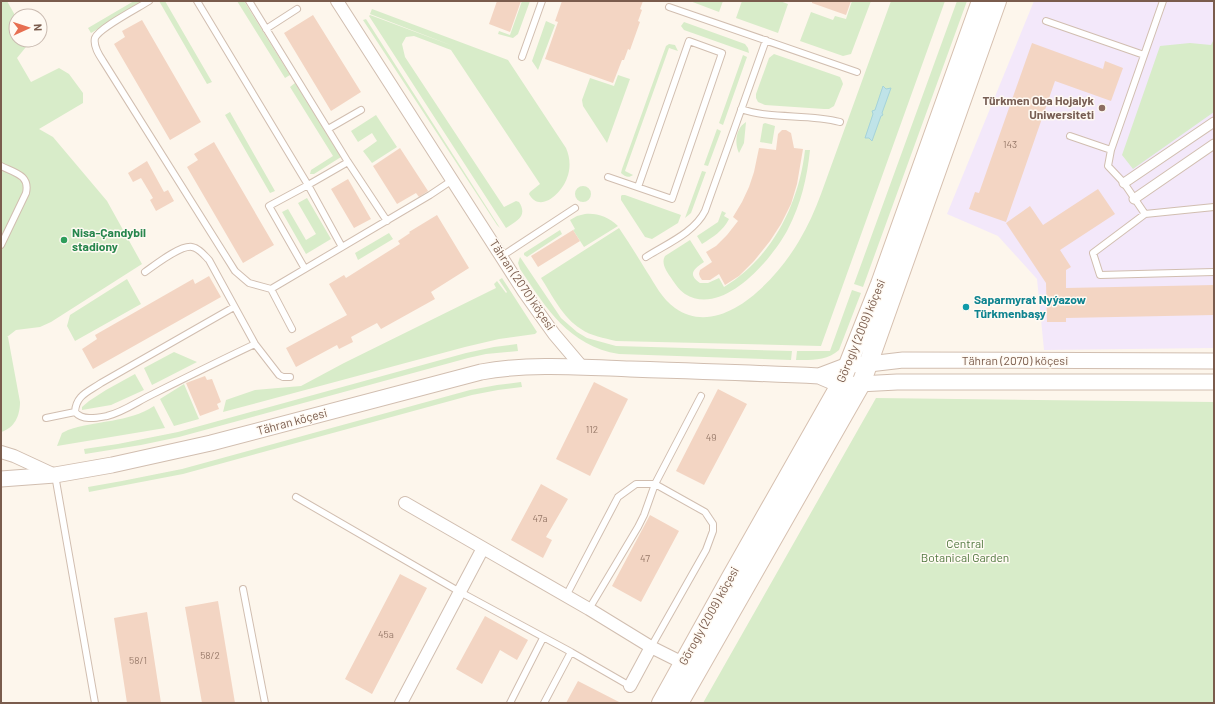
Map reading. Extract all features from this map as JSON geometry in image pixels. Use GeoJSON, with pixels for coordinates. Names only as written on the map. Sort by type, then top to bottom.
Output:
{"type":"FeatureCollection","features":[{"type":"Feature","properties":{"kind":"main road","name":"Görogly (2009) köçesi"},"geometry":{"type":"LineString","coordinates":[[661,703],[840,385],[880,284],[981,1]]}},
{"type":"Feature","properties":{"kind":"main road","name":"Görogly (2009) köçesi"},"geometry":{"type":"LineString","coordinates":[[680,703],[861,384],[997,1]]}},
{"type":"Feature","properties":{"kind":"street","name":"Tähran (2070) köçesi"},"geometry":{"type":"LineString","coordinates":[[337,1],[451,181],[502,256],[524,292],[582,368],[819,376],[840,385],[897,382],[1214,382]]}},
{"type":"Feature","properties":{"kind":"street"},"geometry":{"type":"LineString","coordinates":[[1124,183],[1214,122]]}},
{"type":"Feature","properties":{"kind":"street"},"geometry":{"type":"LineString","coordinates":[[1134,199],[1214,144]]}},
{"type":"Feature","properties":{"kind":"street","name":"Tähran (2070) köçesi"},"geometry":{"type":"LineString","coordinates":[[819,376],[848,365],[918,359],[946,361],[1214,361]]}},
{"type":"Feature","properties":{"kind":"street","name":"Tähran köçesi"},"geometry":{"type":"LineString","coordinates":[[1,479],[55,475],[112,465],[211,443],[481,372],[503,368],[523,367],[582,368]]}},
{"type":"Feature","properties":{"kind":"street"},"geometry":{"type":"LineString","coordinates":[[1,452],[14,456],[55,475]]}},
{"type":"Feature","properties":{"kind":"street"},"geometry":{"type":"LineString","coordinates":[[405,503],[589,609],[651,647],[683,664]]}},
{"type":"Feature","properties":{"kind":"street"},"geometry":{"type":"LineString","coordinates":[[401,703],[483,548]]}},
{"type":"Feature","properties":{"kind":"street"},"geometry":{"type":"LineString","coordinates":[[630,686],[651,647]]}},
{"type":"Feature","properties":{"kind":"lane"},"geometry":{"type":"LineString","coordinates":[[149,1],[101,30],[95,38],[97,50],[235,271],[249,283],[271,289],[451,181]]}},
{"type":"Feature","properties":{"kind":"lane"},"geometry":{"type":"LineString","coordinates":[[197,1],[308,185],[342,247]]}},
{"type":"Feature","properties":{"kind":"lane"},"geometry":{"type":"LineString","coordinates":[[249,1],[348,162],[387,220]]}},
{"type":"Feature","properties":{"kind":"lane"},"geometry":{"type":"LineString","coordinates":[[522,56],[542,1]]}},
{"type":"Feature","properties":{"kind":"lane"},"geometry":{"type":"LineString","coordinates":[[1145,214],[1124,183],[1108,166],[1111,150],[1163,1]]}},
{"type":"Feature","properties":{"kind":"lane"},"geometry":{"type":"LineString","coordinates":[[669,7],[857,72]]}},
{"type":"Feature","properties":{"kind":"lane"},"geometry":{"type":"LineString","coordinates":[[266,29],[297,9]]}},
{"type":"Feature","properties":{"kind":"lane"},"geometry":{"type":"LineString","coordinates":[[1046,21],[1144,55]]}},
{"type":"Feature","properties":{"kind":"lane"},"geometry":{"type":"LineString","coordinates":[[646,257],[689,229],[701,218],[705,211],[766,40]]}},
{"type":"Feature","properties":{"kind":"lane"},"geometry":{"type":"LineString","coordinates":[[608,177],[672,199],[722,53],[689,41],[638,187]]}},
{"type":"Feature","properties":{"kind":"lane"},"geometry":{"type":"LineString","coordinates":[[741,109],[756,114],[824,118],[840,122]]}},
{"type":"Feature","properties":{"kind":"lane"},"geometry":{"type":"LineString","coordinates":[[328,129],[361,110]]}},
{"type":"Feature","properties":{"kind":"lane"},"geometry":{"type":"LineString","coordinates":[[1070,136],[1111,150]]}},
{"type":"Feature","properties":{"kind":"lane"},"geometry":{"type":"LineString","coordinates":[[305,269],[269,206],[348,162]]}},
{"type":"Feature","properties":{"kind":"lane"},"geometry":{"type":"LineString","coordinates":[[1,166],[27,181],[26,193],[1,245]]}},
{"type":"Feature","properties":{"kind":"lane"},"geometry":{"type":"LineString","coordinates":[[1214,207],[1145,214],[1093,253],[1100,276],[1214,272]]}},
{"type":"Feature","properties":{"kind":"lane"},"geometry":{"type":"LineString","coordinates":[[502,256],[575,208]]}},
{"type":"Feature","properties":{"kind":"lane"},"geometry":{"type":"LineString","coordinates":[[145,272],[184,247],[192,247],[200,251],[208,260],[255,344],[279,375],[290,377]]}},
{"type":"Feature","properties":{"kind":"lane"},"geometry":{"type":"LineString","coordinates":[[271,289],[292,329]]}},
{"type":"Feature","properties":{"kind":"lane"},"geometry":{"type":"LineString","coordinates":[[75,412],[75,405],[80,397],[101,383],[234,307]]}},
{"type":"Feature","properties":{"kind":"lane"},"geometry":{"type":"LineString","coordinates":[[46,418],[75,412],[83,418],[116,413],[255,344]]}},
{"type":"Feature","properties":{"kind":"lane"},"geometry":{"type":"LineString","coordinates":[[589,609],[638,527],[655,484],[701,396]]}},
{"type":"Feature","properties":{"kind":"lane"},"geometry":{"type":"LineString","coordinates":[[55,475],[95,703]]}},
{"type":"Feature","properties":{"kind":"lane"},"geometry":{"type":"LineString","coordinates":[[566,596],[618,497],[636,484],[655,484],[705,512],[713,524],[713,531],[706,550],[651,647]]}},
{"type":"Feature","properties":{"kind":"lane"},"geometry":{"type":"LineString","coordinates":[[296,497],[460,592],[571,652],[630,686]]}},
{"type":"Feature","properties":{"kind":"lane"},"geometry":{"type":"LineString","coordinates":[[243,590],[265,703]]}},
{"type":"Feature","properties":{"kind":"lane"},"geometry":{"type":"LineString","coordinates":[[510,703],[543,638]]}},
{"type":"Feature","properties":{"kind":"lane"},"geometry":{"type":"LineString","coordinates":[[544,703],[571,652]]}},
{"type":"Feature","properties":{"kind":"shaded area","name":"Türkmen Oba Hojalyk Uniwersiteti"},"geometry":{"type":"Polygon","coordinates":[[[1034,1],[1214,1],[1214,348],[1044,350],[1037,279],[998,236],[947,214],[1034,1]]]}},
{"type":"Feature","properties":{"kind":"green space","name":"Nisa-Çandybil stadiony"},"geometry":{"type":"Polygon","coordinates":[[[1,1],[7,1],[11,8],[8,8],[8,48],[25,48],[17,58],[31,82],[59,68],[69,74],[83,93],[83,103],[39,129],[53,137],[107,201],[142,264],[51,322],[40,327],[16,330],[7,337],[20,407],[18,416],[13,424],[1,432],[1,1]]]}},
{"type":"Feature","properties":{"kind":"green space"},"geometry":{"type":"Polygon","coordinates":[[[134,1],[145,1],[91,33],[88,28],[134,1]]]}},
{"type":"Feature","properties":{"kind":"green space"},"geometry":{"type":"Polygon","coordinates":[[[159,1],[165,1],[212,82],[207,84],[159,1]]]}},
{"type":"Feature","properties":{"kind":"green space"},"geometry":{"type":"Polygon","coordinates":[[[237,1],[244,1],[290,75],[285,78],[237,1]]]}},
{"type":"Feature","properties":{"kind":"green space"},"geometry":{"type":"Polygon","coordinates":[[[522,1],[530,1],[518,34],[513,38],[498,34],[499,31],[510,35],[522,1]]]}},
{"type":"Feature","properties":{"kind":"green space"},"geometry":{"type":"Polygon","coordinates":[[[690,1],[723,1],[719,12],[690,1]]]}},
{"type":"Feature","properties":{"kind":"green space"},"geometry":{"type":"Polygon","coordinates":[[[742,1],[780,1],[788,4],[778,33],[736,18],[742,1]]]}},
{"type":"Feature","properties":{"kind":"green space"},"geometry":{"type":"Polygon","coordinates":[[[852,1],[871,1],[851,54],[843,56],[800,41],[811,12],[833,20],[835,16],[846,19],[852,1]]]}},
{"type":"Feature","properties":{"kind":"green space"},"geometry":{"type":"Polygon","coordinates":[[[891,1],[945,1],[821,346],[616,341],[581,329],[563,313],[541,278],[619,228],[666,300],[675,308],[693,316],[711,317],[729,311],[747,300],[763,287],[790,256],[811,218],[891,1]]]}},
{"type":"Feature","properties":{"kind":"green space"},"geometry":{"type":"Polygon","coordinates":[[[957,1],[967,1],[863,287],[854,284],[957,1]]]}},
{"type":"Feature","properties":{"kind":"green space"},"geometry":{"type":"Polygon","coordinates":[[[372,9],[508,60],[566,148],[570,163],[569,170],[564,184],[556,195],[545,202],[539,202],[534,200],[529,194],[540,184],[451,50],[414,36],[406,37],[402,44],[405,57],[504,207],[516,201],[519,202],[522,215],[506,228],[369,16],[370,15],[453,46],[370,14],[372,9]]]}},
{"type":"Feature","properties":{"kind":"green space"},"geometry":{"type":"Polygon","coordinates":[[[366,19],[500,228],[363,20],[366,19]]]}},
{"type":"Feature","properties":{"kind":"green space"},"geometry":{"type":"Polygon","coordinates":[[[546,21],[555,25],[538,70],[532,61],[546,21]]]}},
{"type":"Feature","properties":{"kind":"green space"},"geometry":{"type":"Polygon","coordinates":[[[684,22],[745,44],[749,53],[684,30],[681,26],[684,22]]]}},
{"type":"Feature","properties":{"kind":"green space"},"geometry":{"type":"Polygon","coordinates":[[[1214,39],[1214,112],[1133,169],[1122,155],[1160,46],[1190,43],[1211,45],[1214,39]]]}},
{"type":"Feature","properties":{"kind":"green space"},"geometry":{"type":"Polygon","coordinates":[[[669,44],[675,45],[678,51],[669,48],[625,171],[633,175],[628,177],[621,173],[622,169],[666,46],[669,44]]]}},
{"type":"Feature","properties":{"kind":"green space"},"geometry":{"type":"Polygon","coordinates":[[[774,54],[840,77],[843,84],[834,106],[829,109],[824,109],[765,105],[758,102],[756,94],[769,58],[774,54]]]}},
{"type":"Feature","properties":{"kind":"green space"},"geometry":{"type":"Polygon","coordinates":[[[743,55],[747,57],[723,125],[719,123],[743,55]]]}},
{"type":"Feature","properties":{"kind":"green space"},"geometry":{"type":"Polygon","coordinates":[[[618,75],[630,79],[607,143],[583,106],[582,100],[590,78],[614,86],[618,75]]]}},
{"type":"Feature","properties":{"kind":"green space"},"geometry":{"type":"Polygon","coordinates":[[[295,83],[341,157],[314,174],[310,174],[311,170],[333,156],[290,87],[295,83]]]}},
{"type":"Feature","properties":{"kind":"green space"},"geometry":{"type":"Polygon","coordinates":[[[230,112],[275,191],[270,193],[225,115],[230,112]]]}},
{"type":"Feature","properties":{"kind":"green space"},"geometry":{"type":"Polygon","coordinates":[[[376,115],[397,147],[372,163],[363,151],[377,141],[372,133],[358,142],[351,131],[376,115]]]}},
{"type":"Feature","properties":{"kind":"green space"},"geometry":{"type":"Polygon","coordinates":[[[746,122],[744,143],[739,153],[736,140],[740,128],[746,122]]]}},
{"type":"Feature","properties":{"kind":"green space"},"geometry":{"type":"Polygon","coordinates":[[[765,123],[775,126],[772,144],[760,142],[763,124],[765,123]]]}},
{"type":"Feature","properties":{"kind":"green space"},"geometry":{"type":"Polygon","coordinates":[[[717,129],[721,131],[708,166],[704,165],[717,129]]]}},
{"type":"Feature","properties":{"kind":"green space"},"geometry":{"type":"Polygon","coordinates":[[[805,150],[810,150],[807,171],[800,200],[793,220],[781,241],[759,269],[730,292],[715,298],[700,299],[685,294],[678,288],[665,269],[664,259],[665,256],[690,240],[704,262],[693,272],[694,277],[700,283],[708,283],[719,278],[724,287],[741,275],[756,261],[780,228],[789,209],[797,190],[805,150]]]}},
{"type":"Feature","properties":{"kind":"green space"},"geometry":{"type":"Polygon","coordinates":[[[702,171],[706,172],[691,213],[685,218],[702,171]]]}},
{"type":"Feature","properties":{"kind":"green space"},"geometry":{"type":"Polygon","coordinates":[[[583,186],[589,188],[591,194],[589,200],[583,202],[577,200],[575,194],[577,188],[583,186]]]}},
{"type":"Feature","properties":{"kind":"green space"},"geometry":{"type":"Polygon","coordinates":[[[622,195],[681,215],[678,223],[652,239],[645,237],[621,200],[622,195]]]}},
{"type":"Feature","properties":{"kind":"green space"},"geometry":{"type":"Polygon","coordinates":[[[307,198],[331,239],[306,254],[282,212],[288,209],[306,240],[316,234],[298,203],[307,198]]]}},
{"type":"Feature","properties":{"kind":"green space"},"geometry":{"type":"Polygon","coordinates":[[[722,211],[726,213],[724,216],[729,219],[727,223],[710,239],[702,244],[697,236],[718,222],[722,211]]]}},
{"type":"Feature","properties":{"kind":"green space"},"geometry":{"type":"Polygon","coordinates":[[[585,214],[603,216],[618,226],[584,247],[573,230],[575,229],[570,220],[585,214]]]}},
{"type":"Feature","properties":{"kind":"green space"},"geometry":{"type":"Polygon","coordinates":[[[560,230],[562,234],[527,257],[524,255],[524,253],[560,230]]]}},
{"type":"Feature","properties":{"kind":"green space"},"geometry":{"type":"Polygon","coordinates":[[[389,233],[393,239],[358,260],[355,253],[389,233]]]}},
{"type":"Feature","properties":{"kind":"green space"},"geometry":{"type":"Polygon","coordinates":[[[520,257],[561,318],[577,332],[587,338],[616,346],[792,351],[791,360],[619,354],[601,350],[586,343],[560,323],[539,298],[520,269],[518,263],[520,257]]]}},
{"type":"Feature","properties":{"kind":"green space"},"geometry":{"type":"Polygon","coordinates":[[[502,278],[537,332],[535,334],[499,339],[465,347],[223,412],[226,400],[255,390],[301,386],[344,363],[496,288],[494,284],[497,281],[506,293],[507,292],[499,280],[502,278]]]}},
{"type":"Feature","properties":{"kind":"green space"},"geometry":{"type":"Polygon","coordinates":[[[127,279],[141,304],[75,341],[67,326],[70,315],[127,279]]]}},
{"type":"Feature","properties":{"kind":"green space"},"geometry":{"type":"Polygon","coordinates":[[[852,290],[861,293],[839,350],[824,358],[813,360],[796,360],[797,351],[830,351],[852,290]]]}},
{"type":"Feature","properties":{"kind":"green space"},"geometry":{"type":"Polygon","coordinates":[[[517,344],[518,351],[486,354],[468,358],[179,437],[85,454],[84,449],[178,432],[466,353],[517,344]]]}},
{"type":"Feature","properties":{"kind":"green space"},"geometry":{"type":"Polygon","coordinates":[[[174,352],[197,362],[152,385],[144,368],[174,352]]]}},
{"type":"Feature","properties":{"kind":"green space"},"geometry":{"type":"Polygon","coordinates":[[[135,374],[144,390],[111,405],[82,410],[82,407],[89,401],[135,374]]]}},
{"type":"Feature","properties":{"kind":"green space"},"geometry":{"type":"Polygon","coordinates":[[[521,382],[522,387],[472,395],[183,474],[89,492],[88,487],[182,469],[470,390],[521,382]]]}},
{"type":"Feature","properties":{"kind":"green space"},"geometry":{"type":"Polygon","coordinates":[[[184,384],[199,419],[174,426],[160,399],[184,384]]]}},
{"type":"Feature","properties":{"kind":"green space","name":"Central Botanical Garden"},"geometry":{"type":"Polygon","coordinates":[[[876,398],[1214,402],[1214,703],[703,703],[876,398]]]}},
{"type":"Feature","properties":{"kind":"green space"},"geometry":{"type":"Polygon","coordinates":[[[154,406],[165,428],[57,446],[62,433],[68,430],[134,416],[154,406]]]}},
{"type":"Feature","properties":{"kind":"water"},"geometry":{"type":"Polygon","coordinates":[[[883,86],[886,89],[891,88],[882,113],[883,115],[881,116],[872,141],[869,138],[865,138],[873,114],[872,111],[875,110],[883,86]]]}},
{"type":"Feature","properties":{"kind":"building"},"geometry":{"type":"Polygon","coordinates":[[[497,1],[521,1],[510,32],[489,24],[497,1]]]}},
{"type":"Feature","properties":{"kind":"building"},"geometry":{"type":"Polygon","coordinates":[[[562,1],[643,1],[640,9],[642,10],[638,21],[640,22],[630,50],[628,49],[624,60],[622,60],[613,83],[545,59],[558,22],[555,21],[562,1]]]}},
{"type":"Feature","properties":{"kind":"building"},"geometry":{"type":"Polygon","coordinates":[[[812,1],[851,1],[846,15],[812,3],[812,1]]]}},
{"type":"Feature","properties":{"kind":"building"},"geometry":{"type":"Polygon","coordinates":[[[313,15],[361,92],[331,111],[284,33],[313,15]]]}},
{"type":"Feature","properties":{"kind":"building"},"geometry":{"type":"Polygon","coordinates":[[[142,20],[201,122],[170,140],[114,44],[125,37],[122,31],[142,20]]]}},
{"type":"Feature","properties":{"kind":"building"},"geometry":{"type":"Polygon","coordinates":[[[1032,43],[1103,69],[1105,61],[1123,68],[1111,101],[1055,81],[1006,222],[969,209],[975,192],[979,193],[1032,43]]]}},
{"type":"Feature","properties":{"kind":"building"},"geometry":{"type":"Polygon","coordinates":[[[782,130],[786,130],[791,133],[794,148],[803,149],[797,184],[791,204],[781,224],[754,261],[739,276],[725,285],[719,274],[710,280],[702,280],[699,274],[700,270],[712,262],[706,252],[716,246],[738,221],[733,217],[749,187],[759,148],[776,150],[778,134],[782,130]]]}},
{"type":"Feature","properties":{"kind":"building"},"geometry":{"type":"Polygon","coordinates":[[[214,142],[274,245],[243,263],[187,167],[198,160],[194,154],[214,142]]]}},
{"type":"Feature","properties":{"kind":"building"},"geometry":{"type":"Polygon","coordinates":[[[400,148],[428,191],[419,197],[416,193],[397,204],[373,166],[400,148]]]}},
{"type":"Feature","properties":{"kind":"building"},"geometry":{"type":"Polygon","coordinates":[[[147,161],[164,192],[168,190],[174,201],[156,211],[150,200],[153,198],[141,178],[133,182],[128,173],[147,161]]]}},
{"type":"Feature","properties":{"kind":"building"},"geometry":{"type":"Polygon","coordinates":[[[348,179],[371,219],[354,228],[331,189],[348,179]]]}},
{"type":"Feature","properties":{"kind":"building"},"geometry":{"type":"Polygon","coordinates":[[[1098,189],[1115,214],[1060,250],[1071,267],[1066,270],[1066,288],[1214,285],[1214,315],[1066,318],[1066,322],[1047,322],[1046,283],[1006,223],[1030,206],[1043,225],[1098,189]]]}},
{"type":"Feature","properties":{"kind":"building"},"geometry":{"type":"Polygon","coordinates":[[[437,215],[469,268],[431,292],[435,299],[381,329],[377,323],[351,337],[353,342],[339,349],[337,345],[296,367],[286,348],[347,315],[329,284],[344,275],[346,278],[400,244],[398,241],[410,233],[409,232],[437,215]]]}},
{"type":"Feature","properties":{"kind":"building"},"geometry":{"type":"Polygon","coordinates":[[[573,230],[580,241],[538,267],[531,256],[573,230]]]}},
{"type":"Feature","properties":{"kind":"building"},"geometry":{"type":"Polygon","coordinates":[[[209,276],[221,297],[93,369],[82,349],[97,339],[95,335],[193,279],[195,284],[209,276]]]}},
{"type":"Feature","properties":{"kind":"building"},"geometry":{"type":"Polygon","coordinates":[[[205,376],[207,380],[212,379],[221,402],[217,404],[219,409],[200,416],[186,383],[205,376]]]}},
{"type":"Feature","properties":{"kind":"building"},"geometry":{"type":"Polygon","coordinates":[[[594,382],[628,399],[590,476],[556,459],[594,382]]]}},
{"type":"Feature","properties":{"kind":"building"},"geometry":{"type":"Polygon","coordinates":[[[718,389],[747,404],[704,485],[676,471],[718,389]]]}},
{"type":"Feature","properties":{"kind":"building"},"geometry":{"type":"Polygon","coordinates":[[[541,484],[568,499],[546,537],[552,540],[543,558],[511,540],[541,484]]]}},
{"type":"Feature","properties":{"kind":"building"},"geometry":{"type":"Polygon","coordinates":[[[650,515],[679,531],[641,602],[612,586],[650,515]]]}},
{"type":"Feature","properties":{"kind":"building"},"geometry":{"type":"Polygon","coordinates":[[[400,574],[427,588],[372,694],[345,679],[400,574]]]}},
{"type":"Feature","properties":{"kind":"building"},"geometry":{"type":"Polygon","coordinates":[[[218,601],[235,703],[202,703],[185,607],[218,601]]]}},
{"type":"Feature","properties":{"kind":"building"},"geometry":{"type":"Polygon","coordinates":[[[147,612],[161,703],[127,703],[114,618],[147,612]]]}},
{"type":"Feature","properties":{"kind":"building"},"geometry":{"type":"Polygon","coordinates":[[[485,616],[528,640],[517,660],[500,650],[482,684],[456,669],[485,616]]]}},
{"type":"Feature","properties":{"kind":"building"},"geometry":{"type":"Polygon","coordinates":[[[578,681],[621,703],[566,703],[578,681]]]}},
{"type":"Feature","properties":{"kind":"place","name":"Türkmen Oba Hojalyk Uniwersiteti"},"geometry":{"type":"Point","coordinates":[1102,108]}},
{"type":"Feature","properties":{"kind":"place","name":"Nisa-Çandybil stadiony"},"geometry":{"type":"Point","coordinates":[64,240]}},
{"type":"Feature","properties":{"kind":"place","name":"Saparmyrat Nyýazow Türkmenbaşy"},"geometry":{"type":"Point","coordinates":[966,307]}}]}
